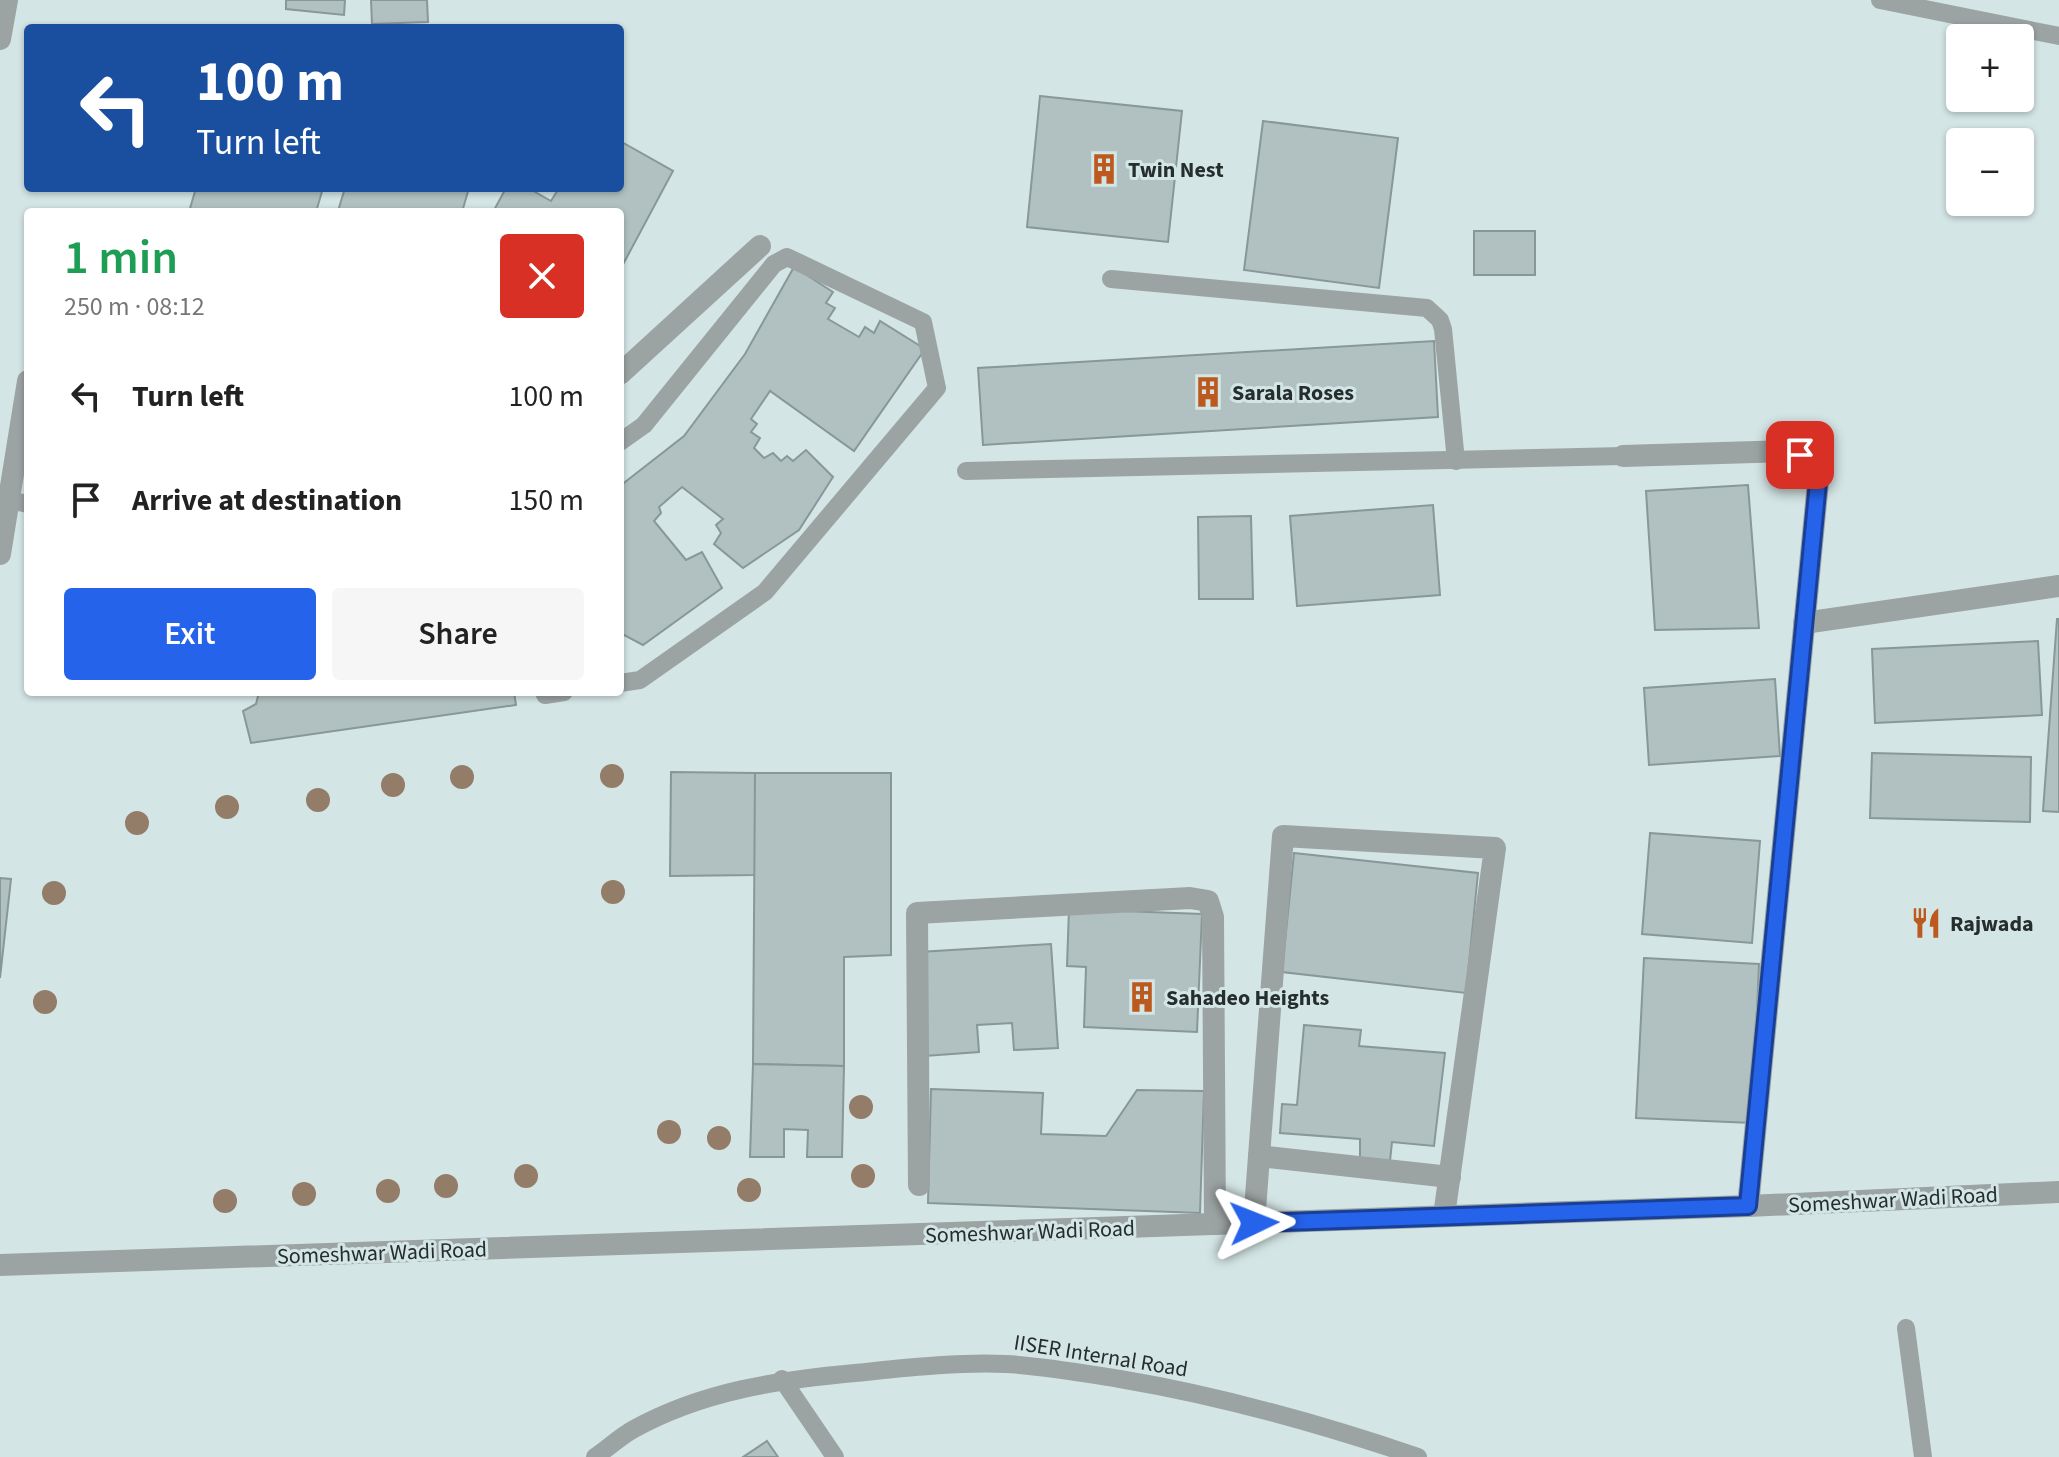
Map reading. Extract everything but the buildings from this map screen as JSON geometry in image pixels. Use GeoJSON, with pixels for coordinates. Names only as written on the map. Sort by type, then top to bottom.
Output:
{"type":"FeatureCollection","features":[{"type":"Feature","properties":{"kind":"street"},"geometry":{"type":"LineString","coordinates":[[0,39],[7,0]]}},
{"type":"Feature","properties":{"kind":"street"},"geometry":{"type":"LineString","coordinates":[[624,370],[760,246]]}},
{"type":"Feature","properties":{"kind":"street"},"geometry":{"type":"LineString","coordinates":[[0,554],[18,502],[14,466],[24,405]]}},
{"type":"Feature","properties":{"kind":"street"},"geometry":{"type":"LineString","coordinates":[[1623,456],[1790,451],[1808,461],[1818,482],[1748,1206]]}},
{"type":"Feature","properties":{"kind":"street"},"geometry":{"type":"LineString","coordinates":[[1804,623],[2059,586]]}},
{"type":"Feature","properties":{"kind":"street"},"geometry":{"type":"LineString","coordinates":[[1254,1223],[1283,836],[1495,848],[1444,1216]]}},
{"type":"Feature","properties":{"kind":"street"},"geometry":{"type":"LineString","coordinates":[[919,1185],[917,913],[1190,898],[1208,901],[1213,917],[1215,1224]]}},
{"type":"Feature","properties":{"kind":"street"},"geometry":{"type":"LineString","coordinates":[[1259,1156],[1450,1177]]}},
{"type":"Feature","properties":{"kind":"street","name":"Someshwar Wadi Road"},"geometry":{"type":"LineString","coordinates":[[0,1265],[1748,1206],[2059,1192]]}},
{"type":"Feature","properties":{"kind":"lane"},"geometry":{"type":"LineString","coordinates":[[1880,0],[2059,36]]}},
{"type":"Feature","properties":{"kind":"lane"},"geometry":{"type":"LineString","coordinates":[[624,439],[644,425],[774,264],[787,257],[923,322],[937,388],[765,592],[640,680],[624,682]]}},
{"type":"Feature","properties":{"kind":"lane"},"geometry":{"type":"LineString","coordinates":[[1111,279],[1427,308],[1440,320],[1443,329],[1456,461]]}},
{"type":"Feature","properties":{"kind":"lane"},"geometry":{"type":"LineString","coordinates":[[966,471],[1623,456]]}},
{"type":"Feature","properties":{"kind":"lane"},"geometry":{"type":"LineString","coordinates":[[1906,1328],[1923,1457]]}},
{"type":"Feature","properties":{"kind":"lane","name":"IISER Internal Road"},"geometry":{"type":"LineString","coordinates":[[595,1457],[633,1429],[679,1408],[782,1379],[942,1365],[1008,1364],[1073,1371],[1190,1392],[1337,1430],[1418,1457]]}},
{"type":"Feature","properties":{"kind":"lane"},"geometry":{"type":"LineString","coordinates":[[782,1379],[835,1457]]}},
{"type":"Feature","properties":{"kind":"place","name":"Twin Nest"},"geometry":{"type":"Point","coordinates":[1104,169]}},
{"type":"Feature","properties":{"kind":"place","name":"Sarala Roses"},"geometry":{"type":"Point","coordinates":[1208,392]}},
{"type":"Feature","properties":{"kind":"place","name":"Rajwada"},"geometry":{"type":"Point","coordinates":[1926,923]}},
{"type":"Feature","properties":{"kind":"place","name":"Sahadeo Heights"},"geometry":{"type":"Point","coordinates":[1142,997]}},
{"type":"Feature","properties":{"kind":"route"},"geometry":{"type":"LineString","coordinates":[[1254,1223],[1748,1206],[1818,482],[1815,471],[1800,455]]}}]}
